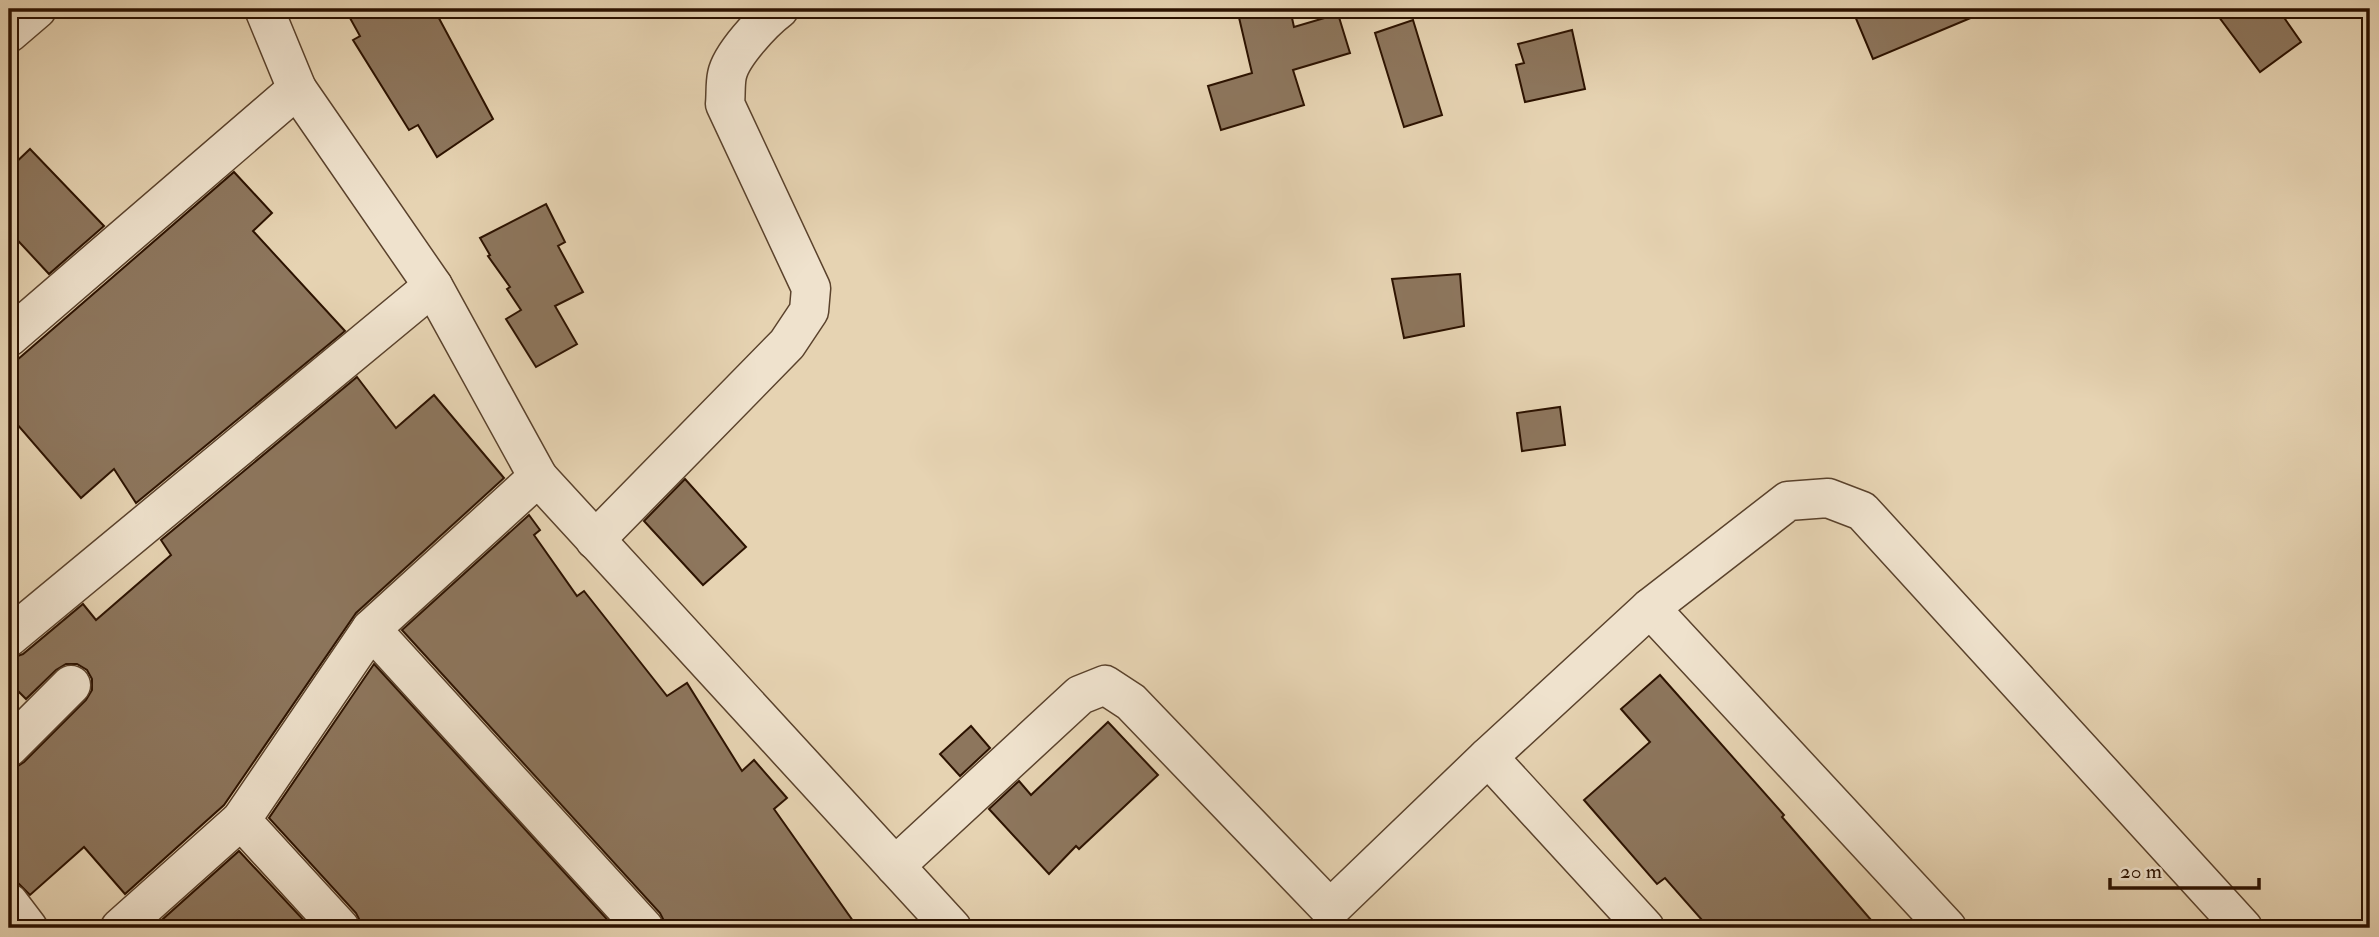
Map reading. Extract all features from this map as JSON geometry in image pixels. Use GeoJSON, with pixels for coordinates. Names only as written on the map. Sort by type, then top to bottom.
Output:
{"type":"FeatureCollection","features":[{"type":"Feature","properties":{"kind":"street"},"geometry":{"type":"LineString","coordinates":[[9,33],[37,9]]}},
{"type":"Feature","properties":{"kind":"street"},"geometry":{"type":"LineString","coordinates":[[264,9],[297,89],[433,286],[538,477],[953,928]]}},
{"type":"Feature","properties":{"kind":"street"},"geometry":{"type":"LineString","coordinates":[[595,540],[788,344],[809,311],[811,288],[725,104],[727,73],[746,42],[768,17],[779,9]]}},
{"type":"Feature","properties":{"kind":"street"},"geometry":{"type":"LineString","coordinates":[[9,337],[297,89]]}},
{"type":"Feature","properties":{"kind":"street"},"geometry":{"type":"LineString","coordinates":[[9,637],[433,286]]}},
{"type":"Feature","properties":{"kind":"street"},"geometry":{"type":"LineString","coordinates":[[120,928],[241,820],[371,629],[538,477]]}},
{"type":"Feature","properties":{"kind":"street"},"geometry":{"type":"LineString","coordinates":[[895,866],[1080,695],[1105,685],[1131,702],[1339,919],[1488,757],[1650,608],[1788,501],[1828,498],[1862,511],[2243,928]]}},
{"type":"Feature","properties":{"kind":"street"},"geometry":{"type":"LineString","coordinates":[[1650,608],[1947,928]]}},
{"type":"Feature","properties":{"kind":"street"},"geometry":{"type":"LineString","coordinates":[[371,629],[644,928]]}},
{"type":"Feature","properties":{"kind":"street"},"geometry":{"type":"LineString","coordinates":[[9,747],[71,685]]}},
{"type":"Feature","properties":{"kind":"street"},"geometry":{"type":"LineString","coordinates":[[1488,757],[1645,928]]}},
{"type":"Feature","properties":{"kind":"street"},"geometry":{"type":"LineString","coordinates":[[241,820],[340,928]]}},
{"type":"Feature","properties":{"kind":"street"},"geometry":{"type":"LineString","coordinates":[[9,903],[28,928]]}},
{"type":"Feature","properties":{"kind":"building"},"geometry":{"type":"Polygon","coordinates":[[[345,9],[434,9],[493,119],[437,157],[418,125],[409,130],[353,40],[360,36],[345,9]]]}},
{"type":"Feature","properties":{"kind":"building"},"geometry":{"type":"Polygon","coordinates":[[[1237,9],[1290,9],[1294,27],[1338,14],[1350,53],[1293,70],[1304,105],[1221,130],[1208,86],[1252,73],[1237,9]]]}},
{"type":"Feature","properties":{"kind":"building"},"geometry":{"type":"Polygon","coordinates":[[[1852,9],[1992,9],[1873,59],[1852,9]]]}},
{"type":"Feature","properties":{"kind":"building"},"geometry":{"type":"Polygon","coordinates":[[[2213,9],[2278,9],[2301,42],[2260,72],[2213,9]]]}},
{"type":"Feature","properties":{"kind":"building"},"geometry":{"type":"Polygon","coordinates":[[[1413,20],[1442,115],[1404,127],[1375,33],[1413,20]]]}},
{"type":"Feature","properties":{"kind":"building"},"geometry":{"type":"Polygon","coordinates":[[[1572,30],[1585,89],[1525,102],[1516,65],[1524,63],[1518,44],[1572,30]]]}},
{"type":"Feature","properties":{"kind":"building"},"geometry":{"type":"Polygon","coordinates":[[[30,149],[104,226],[49,274],[9,231],[9,169],[30,149]]]}},
{"type":"Feature","properties":{"kind":"building"},"geometry":{"type":"Polygon","coordinates":[[[234,172],[272,213],[253,231],[345,331],[136,503],[114,469],[81,498],[9,415],[9,367],[234,172]]]}},
{"type":"Feature","properties":{"kind":"building"},"geometry":{"type":"Polygon","coordinates":[[[546,204],[565,242],[558,246],[583,292],[555,306],[577,344],[536,367],[506,319],[521,310],[480,238],[546,204]]]}},
{"type":"Feature","properties":{"kind":"building"},"geometry":{"type":"Polygon","coordinates":[[[1460,274],[1464,326],[1404,338],[1392,279],[1460,274]]]}},
{"type":"Feature","properties":{"kind":"building"},"geometry":{"type":"Polygon","coordinates":[[[357,377],[396,428],[434,395],[504,478],[356,613],[224,805],[125,894],[84,847],[30,895],[18,883],[9,882],[9,768],[15,768],[24,762],[86,700],[92,690],[92,679],[87,670],[77,664],[66,664],[26,699],[9,682],[9,659],[23,654],[83,604],[96,620],[171,555],[161,540],[357,377]]]}},
{"type":"Feature","properties":{"kind":"building"},"geometry":{"type":"Polygon","coordinates":[[[1560,407],[1565,445],[1522,451],[1517,413],[1560,407]]]}},
{"type":"Feature","properties":{"kind":"building"},"geometry":{"type":"Polygon","coordinates":[[[685,479],[746,547],[703,585],[644,521],[685,479]]]}},
{"type":"Feature","properties":{"kind":"building"},"geometry":{"type":"Polygon","coordinates":[[[529,515],[540,530],[534,535],[577,596],[584,591],[667,696],[687,683],[742,771],[754,760],[787,798],[774,809],[858,928],[665,928],[660,913],[402,630],[529,515]]]}},
{"type":"Feature","properties":{"kind":"building"},"geometry":{"type":"Polygon","coordinates":[[[374,664],[615,928],[361,928],[356,913],[269,818],[374,664]]]}},
{"type":"Feature","properties":{"kind":"building"},"geometry":{"type":"Polygon","coordinates":[[[1660,675],[1784,815],[1782,817],[1878,928],[1709,928],[1665,878],[1657,884],[1584,800],[1650,742],[1621,709],[1660,675]]]}},
{"type":"Feature","properties":{"kind":"building"},"geometry":{"type":"Polygon","coordinates":[[[1108,722],[1158,775],[1079,849],[1076,846],[1049,874],[989,809],[1019,781],[1031,795],[1108,722]]]}},
{"type":"Feature","properties":{"kind":"building"},"geometry":{"type":"Polygon","coordinates":[[[971,726],[990,748],[960,776],[940,754],[971,726]]]}},
{"type":"Feature","properties":{"kind":"building"},"geometry":{"type":"Polygon","coordinates":[[[239,851],[311,928],[154,928],[154,927],[239,851]]]}}]}
